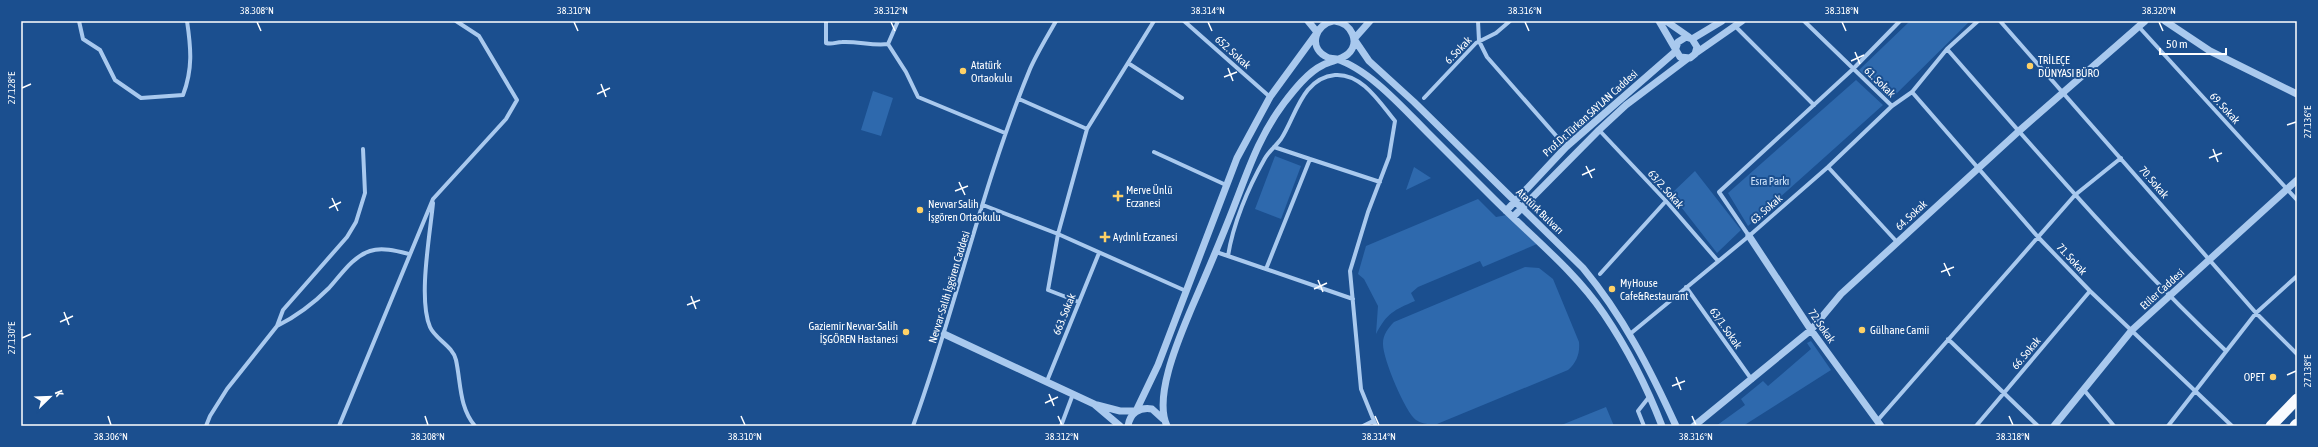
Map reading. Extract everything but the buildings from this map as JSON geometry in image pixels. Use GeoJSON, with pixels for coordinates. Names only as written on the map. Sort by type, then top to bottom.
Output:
{"type":"FeatureCollection","features":[{"type":"Feature","properties":{"kind":"highway"},"geometry":{"type":"LineString","coordinates":[[2271,426],[2297,399]]}},
{"type":"Feature","properties":{"kind":"street"},"geometry":{"type":"LineString","coordinates":[[79,21],[83,39],[100,50],[115,80],[141,98],[183,95],[189,78],[191,52],[187,21]]}},
{"type":"Feature","properties":{"kind":"street"},"geometry":{"type":"LineString","coordinates":[[339,426],[433,199],[506,119],[517,100],[479,36],[456,21]]}},
{"type":"Feature","properties":{"kind":"street"},"geometry":{"type":"LineString","coordinates":[[826,21],[826,43],[830,44],[841,42],[874,46],[888,44]]}},
{"type":"Feature","properties":{"kind":"street"},"geometry":{"type":"LineString","coordinates":[[888,44],[898,21]]}},
{"type":"Feature","properties":{"kind":"street","name":"Nevvar-Salih İşgören Caddesi"},"geometry":{"type":"LineString","coordinates":[[913,426],[944,334],[1005,133],[1031,68],[1056,21]]}},
{"type":"Feature","properties":{"kind":"street"},"geometry":{"type":"LineString","coordinates":[[1079,302],[1048,290],[1058,234],[1087,129],[1154,21]]}},
{"type":"Feature","properties":{"kind":"street"},"geometry":{"type":"LineString","coordinates":[[1308,21],[1317,32],[1316,45],[1319,51],[1330,59],[1336,59],[1368,76],[1406,111],[1506,211],[1574,276],[1603,314],[1623,346],[1662,426]]}},
{"type":"Feature","properties":{"kind":"street","name":"Atatürk Bulvarı"},"geometry":{"type":"LineString","coordinates":[[1128,426],[1129,419],[1136,411],[1158,365],[1237,158],[1270,97],[1317,32],[1324,24],[1334,21],[1345,24],[1350,28],[1354,39],[1369,61],[1414,102],[1583,268],[1603,292],[1630,334],[1676,426]]}},
{"type":"Feature","properties":{"kind":"street"},"geometry":{"type":"LineString","coordinates":[[1165,424],[1166,381],[1187,319],[1216,252],[1264,132],[1285,102],[1305,79],[1321,66],[1347,55],[1353,45],[1354,39],[1370,21]]}},
{"type":"Feature","properties":{"kind":"street"},"geometry":{"type":"LineString","coordinates":[[1478,21],[1479,41],[1487,57],[1566,147]]}},
{"type":"Feature","properties":{"kind":"street","name":"6. Sokak"},"geometry":{"type":"LineString","coordinates":[[1424,98],[1479,41],[1496,33],[1510,21]]}},
{"type":"Feature","properties":{"kind":"street"},"geometry":{"type":"LineString","coordinates":[[1659,21],[1680,57],[1687,59],[1742,21]]}},
{"type":"Feature","properties":{"kind":"street"},"geometry":{"type":"LineString","coordinates":[[1666,21],[1691,38],[1696,44],[1696,53]]}},
{"type":"Feature","properties":{"kind":"street"},"geometry":{"type":"LineString","coordinates":[[1676,50],[1680,39],[1691,38],[1722,21]]}},
{"type":"Feature","properties":{"kind":"street","name":"61. Sokak"},"geometry":{"type":"LineString","coordinates":[[1804,21],[1892,106]]}},
{"type":"Feature","properties":{"kind":"street","name":"63. Sokak"},"geometry":{"type":"LineString","coordinates":[[1900,21],[1853,69],[1719,192],[1749,236],[1828,167],[1892,106],[1912,92],[1947,49],[1978,21]]}},
{"type":"Feature","properties":{"kind":"street","name":"70. Sokak"},"geometry":{"type":"LineString","coordinates":[[2000,21],[2256,313],[2297,354]]}},
{"type":"Feature","properties":{"kind":"street","name":"64. Sokak"},"geometry":{"type":"LineString","coordinates":[[1694,426],[1752,380],[1811,330],[1841,294],[1897,242],[2019,131],[2145,21]]}},
{"type":"Feature","properties":{"kind":"street"},"geometry":{"type":"LineString","coordinates":[[2165,21],[2210,51],[2297,94]]}},
{"type":"Feature","properties":{"kind":"street","name":"652. Sokak"},"geometry":{"type":"LineString","coordinates":[[1188,22],[1270,97]]}},
{"type":"Feature","properties":{"kind":"street"},"geometry":{"type":"LineString","coordinates":[[1735,26],[1814,105]]}},
{"type":"Feature","properties":{"kind":"street","name":"69. Sokak"},"geometry":{"type":"LineString","coordinates":[[2139,27],[2297,200]]}},
{"type":"Feature","properties":{"kind":"street"},"geometry":{"type":"LineString","coordinates":[[888,44],[906,72],[918,97],[1005,133]]}},
{"type":"Feature","properties":{"kind":"street"},"geometry":{"type":"LineString","coordinates":[[1947,49],[2075,195],[2169,297],[2225,350]]}},
{"type":"Feature","properties":{"kind":"street","name":"Prof.Dr.Türkan SAYLAN Caddesi"},"geometry":{"type":"LineString","coordinates":[[1506,211],[1566,147],[1676,50]]}},
{"type":"Feature","properties":{"kind":"street","name":"Prof.Dr.Türkan SAYLAN Caddesi"},"geometry":{"type":"LineString","coordinates":[[1513,217],[1599,130],[1626,105],[1687,59]]}},
{"type":"Feature","properties":{"kind":"street"},"geometry":{"type":"LineString","coordinates":[[1128,63],[1182,98]]}},
{"type":"Feature","properties":{"kind":"street"},"geometry":{"type":"LineString","coordinates":[[1228,256],[1232,232],[1264,159],[1281,138],[1309,88],[1320,79],[1336,75],[1355,79],[1372,93],[1396,121],[1390,157],[1350,270],[1361,389],[1376,426]]}},
{"type":"Feature","properties":{"kind":"street","name":"71. Sokak"},"geometry":{"type":"LineString","coordinates":[[1912,92],[1979,167],[2038,237],[2090,291],[2232,426]]}},
{"type":"Feature","properties":{"kind":"street"},"geometry":{"type":"LineString","coordinates":[[1019,98],[1087,129]]}},
{"type":"Feature","properties":{"kind":"street","name":"63/2. Sokak"},"geometry":{"type":"LineString","coordinates":[[1599,130],[1666,201],[1718,261]]}},
{"type":"Feature","properties":{"kind":"street"},"geometry":{"type":"LineString","coordinates":[[1274,147],[1380,182]]}},
{"type":"Feature","properties":{"kind":"street"},"geometry":{"type":"LineString","coordinates":[[206,426],[210,416],[227,389],[277,326],[283,310],[347,237],[356,222],[365,193],[363,149]]}},
{"type":"Feature","properties":{"kind":"street"},"geometry":{"type":"LineString","coordinates":[[1154,152],[1226,185]]}},
{"type":"Feature","properties":{"kind":"street"},"geometry":{"type":"LineString","coordinates":[[1879,424],[1948,340],[2075,195],[2121,158]]}},
{"type":"Feature","properties":{"kind":"street"},"geometry":{"type":"LineString","coordinates":[[1266,269],[1310,159]]}},
{"type":"Feature","properties":{"kind":"street"},"geometry":{"type":"LineString","coordinates":[[1828,167],[1897,242]]}},
{"type":"Feature","properties":{"kind":"street","name":"Etiler Caddesi"},"geometry":{"type":"LineString","coordinates":[[2054,426],[2132,330],[2211,260],[2297,180]]}},
{"type":"Feature","properties":{"kind":"street"},"geometry":{"type":"LineString","coordinates":[[433,199],[424,304],[430,328],[456,359],[459,389],[468,418],[475,426]]}},
{"type":"Feature","properties":{"kind":"street"},"geometry":{"type":"LineString","coordinates":[[1600,274],[1666,201]]}},
{"type":"Feature","properties":{"kind":"street"},"geometry":{"type":"LineString","coordinates":[[983,205],[1058,234],[1186,291]]}},
{"type":"Feature","properties":{"kind":"street"},"geometry":{"type":"LineString","coordinates":[[1630,334],[1749,236]]}},
{"type":"Feature","properties":{"kind":"street","name":"72. Sokak"},"geometry":{"type":"LineString","coordinates":[[1749,236],[1811,330],[1879,424]]}},
{"type":"Feature","properties":{"kind":"street"},"geometry":{"type":"LineString","coordinates":[[277,326],[298,316],[355,260],[370,251],[396,251],[409,254]]}},
{"type":"Feature","properties":{"kind":"street"},"geometry":{"type":"LineString","coordinates":[[1216,252],[1353,299]]}},
{"type":"Feature","properties":{"kind":"street","name":"663. Sokak"},"geometry":{"type":"LineString","coordinates":[[1046,382],[1099,253]]}},
{"type":"Feature","properties":{"kind":"street"},"geometry":{"type":"LineString","coordinates":[[2168,426],[2225,350],[2256,313],[2297,276]]}},
{"type":"Feature","properties":{"kind":"street","name":"63/1. Sokak"},"geometry":{"type":"LineString","coordinates":[[1686,287],[1752,380]]}},
{"type":"Feature","properties":{"kind":"street","name":"66. Sokak"},"geometry":{"type":"LineString","coordinates":[[1976,426],[2090,291]]}},
{"type":"Feature","properties":{"kind":"street"},"geometry":{"type":"LineString","coordinates":[[944,334],[1094,404],[1120,410],[1136,411],[1152,409],[1165,424]]}},
{"type":"Feature","properties":{"kind":"street"},"geometry":{"type":"LineString","coordinates":[[1948,340],[2038,426]]}},
{"type":"Feature","properties":{"kind":"street"},"geometry":{"type":"LineString","coordinates":[[2084,390],[2114,426]]}},
{"type":"Feature","properties":{"kind":"street"},"geometry":{"type":"LineString","coordinates":[[1061,426],[1073,394]]}},
{"type":"Feature","properties":{"kind":"street"},"geometry":{"type":"LineString","coordinates":[[1644,426],[1638,411],[1649,397]]}},
{"type":"Feature","properties":{"kind":"street"},"geometry":{"type":"LineString","coordinates":[[1094,404],[1120,426]]}},
{"type":"Feature","properties":{"kind":"street"},"geometry":{"type":"LineString","coordinates":[[1363,426],[1373,421]]}},
{"type":"Feature","properties":{"kind":"green space"},"geometry":{"type":"Polygon","coordinates":[[[1910,21],[1970,21],[1890,100],[1859,70],[1910,21]]]}},
{"type":"Feature","properties":{"kind":"green space","name":"Esra Parkı"},"geometry":{"type":"Polygon","coordinates":[[[1856,80],[1883,105],[1748,226],[1728,193],[1856,80]]]}},
{"type":"Feature","properties":{"kind":"green space"},"geometry":{"type":"Polygon","coordinates":[[[873,91],[893,98],[881,136],[861,130],[873,91]]]}},
{"type":"Feature","properties":{"kind":"green space"},"geometry":{"type":"Polygon","coordinates":[[[1275,156],[1301,166],[1281,219],[1255,209],[1275,156]]]}},
{"type":"Feature","properties":{"kind":"green space"},"geometry":{"type":"Polygon","coordinates":[[[1414,167],[1431,178],[1406,190],[1414,167]]]}},
{"type":"Feature","properties":{"kind":"green space"},"geometry":{"type":"Polygon","coordinates":[[[1695,171],[1741,230],[1717,253],[1671,194],[1695,171]]]}},
{"type":"Feature","properties":{"kind":"green space"},"geometry":{"type":"Polygon","coordinates":[[[1478,199],[1496,217],[1507,215],[1537,244],[1483,267],[1480,261],[1418,287],[1411,293],[1415,301],[1392,313],[1384,321],[1376,334],[1378,306],[1364,279],[1358,274],[1366,246],[1478,199]]]}},
{"type":"Feature","properties":{"kind":"green space"},"geometry":{"type":"Polygon","coordinates":[[[1525,267],[1539,268],[1553,279],[1579,342],[1579,350],[1574,364],[1568,370],[1437,424],[1426,424],[1416,420],[1411,415],[1400,396],[1386,360],[1383,343],[1388,329],[1394,322],[1525,267]]]}},
{"type":"Feature","properties":{"kind":"green space"},"geometry":{"type":"Polygon","coordinates":[[[1811,341],[1831,370],[1743,426],[1716,426],[1745,405],[1741,399],[1763,381],[1768,386],[1811,349],[1807,343],[1811,341]]]}},
{"type":"Feature","properties":{"kind":"green space"},"geometry":{"type":"Polygon","coordinates":[[[1606,407],[1614,426],[1559,426],[1606,407]]]}},
{"type":"Feature","properties":{"kind":"place","name":"TRİLEÇE DÜNYASI BÜRO"},"geometry":{"type":"Point","coordinates":[2030,66]}},
{"type":"Feature","properties":{"kind":"place","name":"Atatürk Ortaokulu"},"geometry":{"type":"Point","coordinates":[963,71]}},
{"type":"Feature","properties":{"kind":"place","name":"Merve Ünlü Eczanesi"},"geometry":{"type":"Point","coordinates":[1118,196]}},
{"type":"Feature","properties":{"kind":"place","name":"Nevvar Salih İşgören Ortaokulu"},"geometry":{"type":"Point","coordinates":[920,210]}},
{"type":"Feature","properties":{"kind":"place","name":"Aydınlı Eczanesi"},"geometry":{"type":"Point","coordinates":[1105,237]}},
{"type":"Feature","properties":{"kind":"place","name":"MyHouse Cafe&Restaurant"},"geometry":{"type":"Point","coordinates":[1612,289]}},
{"type":"Feature","properties":{"kind":"place","name":"Gülhane Camii"},"geometry":{"type":"Point","coordinates":[1862,330]}},
{"type":"Feature","properties":{"kind":"place","name":"Gaziemir Nevvar-Salih İŞGÖREN Hastanesi"},"geometry":{"type":"Point","coordinates":[906,332]}},
{"type":"Feature","properties":{"kind":"place","name":"OPET"},"geometry":{"type":"Point","coordinates":[2273,377]}}]}
